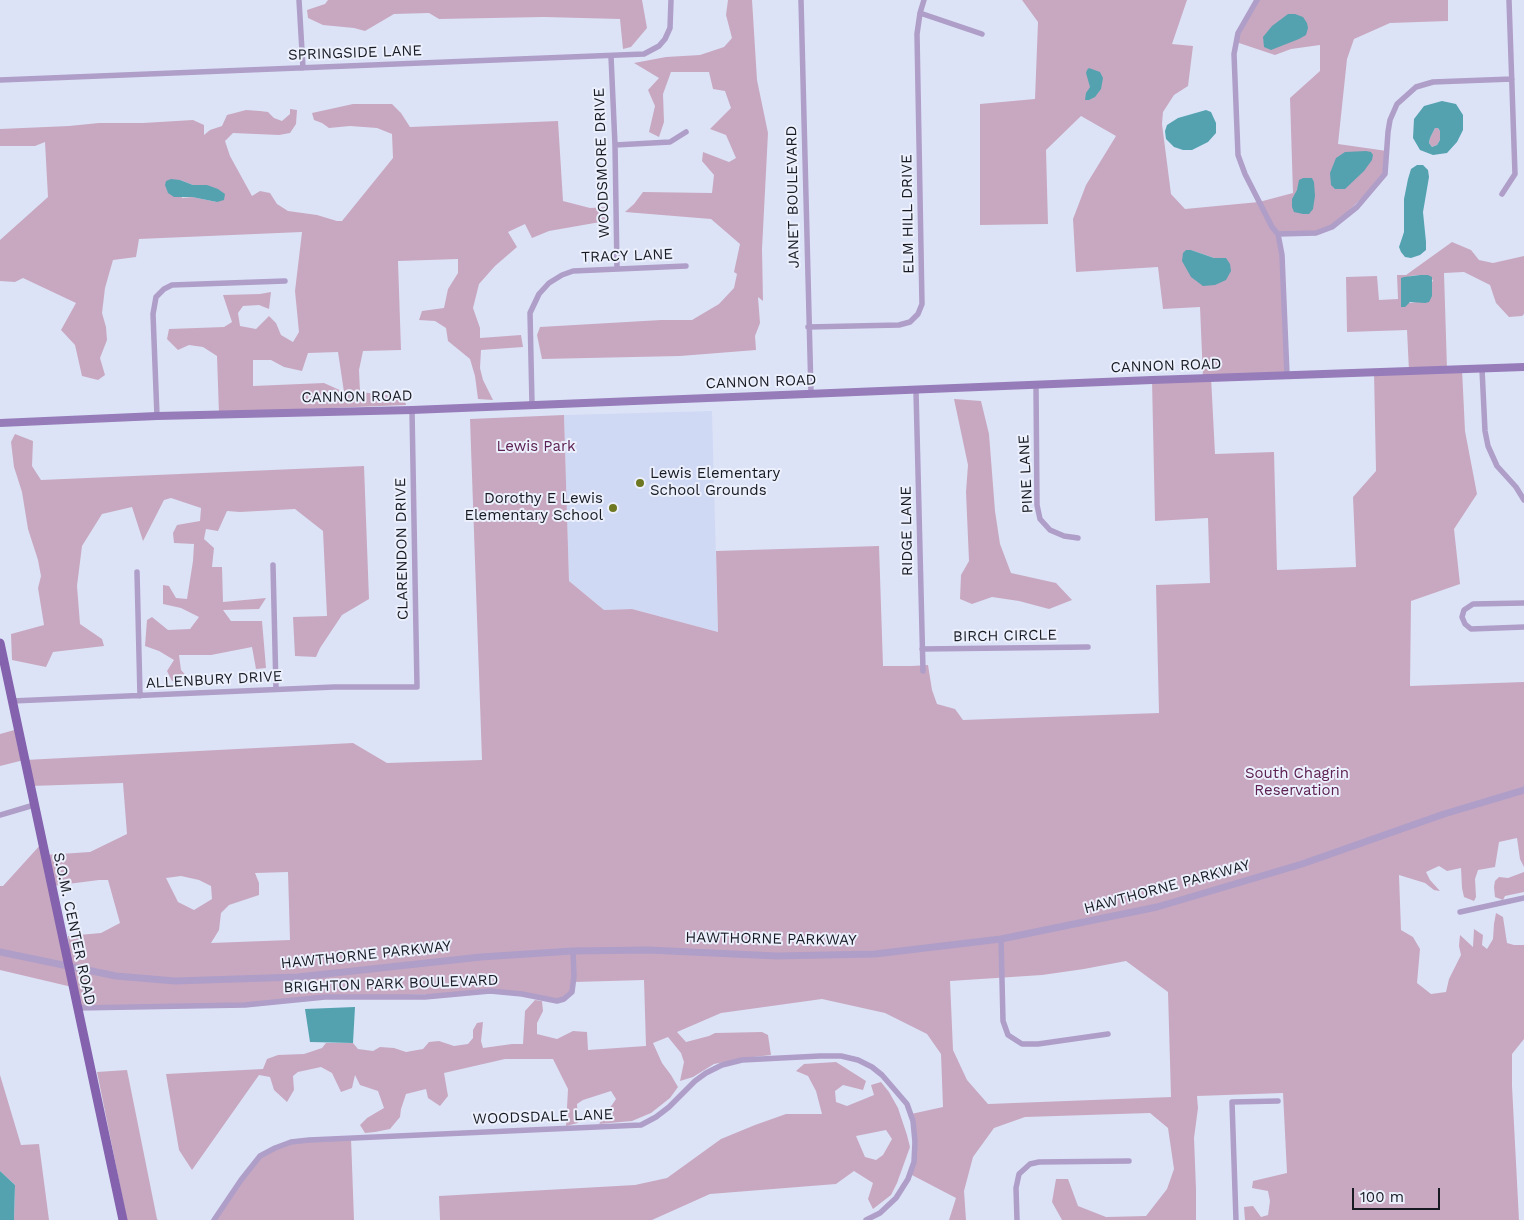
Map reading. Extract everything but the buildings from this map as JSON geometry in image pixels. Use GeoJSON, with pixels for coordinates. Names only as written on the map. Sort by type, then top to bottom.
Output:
{"type":"FeatureCollection","features":[{"type":"Feature","properties":{"kind":"main road","name":"CANNON ROAD"},"geometry":{"type":"LineString","coordinates":[[0,423],[157,416],[412,410],[811,393],[1524,367]]}},
{"type":"Feature","properties":{"kind":"main road","name":"S.O.M. CENTER ROAD"},"geometry":{"type":"LineString","coordinates":[[0,643],[123,1220]]}},
{"type":"Feature","properties":{"kind":"street"},"geometry":{"type":"LineString","coordinates":[[299,0],[303,68]]}},
{"type":"Feature","properties":{"kind":"street","name":"SPRINGSIDE LANE"},"geometry":{"type":"LineString","coordinates":[[0,80],[644,54],[659,46],[665,39],[670,28],[670,0]]}},
{"type":"Feature","properties":{"kind":"street","name":"JANET BOULEVARD"},"geometry":{"type":"LineString","coordinates":[[801,0],[811,393]]}},
{"type":"Feature","properties":{"kind":"street","name":"ELM HILL DRIVE"},"geometry":{"type":"LineString","coordinates":[[808,327],[899,325],[910,322],[918,314],[922,304],[917,34],[924,0]]}},
{"type":"Feature","properties":{"kind":"street"},"geometry":{"type":"LineString","coordinates":[[1256,0],[1238,33],[1234,54],[1238,155],[1248,181],[1272,227],[1278,234],[1282,254],[1287,375]]}},
{"type":"Feature","properties":{"kind":"street"},"geometry":{"type":"LineString","coordinates":[[1502,194],[1515,174],[1509,0]]}},
{"type":"Feature","properties":{"kind":"street"},"geometry":{"type":"LineString","coordinates":[[920,13],[982,34]]}},
{"type":"Feature","properties":{"kind":"street","name":"WOODSMORE DRIVE"},"geometry":{"type":"LineString","coordinates":[[611,56],[617,269]]}},
{"type":"Feature","properties":{"kind":"street"},"geometry":{"type":"LineString","coordinates":[[1278,234],[1316,233],[1332,228],[1357,207],[1384,174],[1390,120],[1397,104],[1416,87],[1433,82],[1512,79]]}},
{"type":"Feature","properties":{"kind":"street"},"geometry":{"type":"LineString","coordinates":[[615,145],[670,142],[686,132]]}},
{"type":"Feature","properties":{"kind":"street","name":"TRACY LANE"},"geometry":{"type":"LineString","coordinates":[[532,404],[530,313],[539,294],[549,283],[573,271],[686,266]]}},
{"type":"Feature","properties":{"kind":"street"},"geometry":{"type":"LineString","coordinates":[[157,416],[153,314],[156,297],[164,289],[172,285],[285,281]]}},
{"type":"Feature","properties":{"kind":"street"},"geometry":{"type":"LineString","coordinates":[[1482,369],[1485,431],[1488,446],[1497,466],[1516,487],[1524,500]]}},
{"type":"Feature","properties":{"kind":"street","name":"PINE LANE"},"geometry":{"type":"LineString","coordinates":[[1036,385],[1038,505],[1040,519],[1050,530],[1064,536],[1078,538]]}},
{"type":"Feature","properties":{"kind":"street","name":"RIDGE LANE"},"geometry":{"type":"LineString","coordinates":[[916,390],[923,671]]}},
{"type":"Feature","properties":{"kind":"street","name":"CLARENDON DRIVE"},"geometry":{"type":"LineString","coordinates":[[412,410],[417,687]]}},
{"type":"Feature","properties":{"kind":"street"},"geometry":{"type":"LineString","coordinates":[[273,565],[276,690]]}},
{"type":"Feature","properties":{"kind":"street"},"geometry":{"type":"LineString","coordinates":[[137,572],[140,696]]}},
{"type":"Feature","properties":{"kind":"street"},"geometry":{"type":"LineString","coordinates":[[1524,603],[1473,604],[1464,610],[1462,617],[1465,624],[1471,629],[1524,627]]}},
{"type":"Feature","properties":{"kind":"street","name":"BIRCH CIRCLE"},"geometry":{"type":"LineString","coordinates":[[922,649],[1088,647]]}},
{"type":"Feature","properties":{"kind":"street","name":"ALLENBURY DRIVE"},"geometry":{"type":"LineString","coordinates":[[12,701],[334,687],[417,687]]}},
{"type":"Feature","properties":{"kind":"street","name":"HAWTHORNE PARKWAY"},"geometry":{"type":"LineString","coordinates":[[0,952],[101,974],[135,979],[175,980],[298,977],[481,957],[573,951],[648,950],[777,956],[875,954],[1001,939],[1156,907],[1302,864],[1444,814],[1524,790]]}},
{"type":"Feature","properties":{"kind":"street"},"geometry":{"type":"LineString","coordinates":[[0,815],[34,805]]}},
{"type":"Feature","properties":{"kind":"street"},"geometry":{"type":"LineString","coordinates":[[1460,912],[1524,898]]}},
{"type":"Feature","properties":{"kind":"street"},"geometry":{"type":"LineString","coordinates":[[1001,939],[1003,1021],[1008,1035],[1022,1044],[1038,1044],[1108,1034]]}},
{"type":"Feature","properties":{"kind":"street","name":"BRIGHTON PARK BOULEVARD"},"geometry":{"type":"LineString","coordinates":[[77,1008],[246,1004],[325,997],[425,997],[490,991],[557,1000],[564,999],[572,992],[574,976],[573,951]]}},
{"type":"Feature","properties":{"kind":"street","name":"WOODSDALE LANE"},"geometry":{"type":"LineString","coordinates":[[214,1220],[260,1156],[274,1148],[291,1142],[641,1125],[669,1108],[695,1081],[722,1064],[742,1060],[820,1056],[840,1056],[858,1060],[872,1067],[882,1075],[907,1104],[913,1121],[914,1162],[908,1179],[896,1198],[880,1214],[866,1220]]}},
{"type":"Feature","properties":{"kind":"street"},"geometry":{"type":"LineString","coordinates":[[1236,1220],[1232,1102],[1278,1101]]}},
{"type":"Feature","properties":{"kind":"street"},"geometry":{"type":"LineString","coordinates":[[1018,1220],[1016,1188],[1019,1174],[1030,1164],[1039,1162],[1129,1161]]}},
{"type":"Feature","properties":{"kind":"shaded area","name":"Lewis Elementary School Grounds"},"geometry":{"type":"Polygon","coordinates":[[[712,411],[718,632],[632,609],[604,610],[569,581],[564,415],[712,411]]]}},
{"type":"Feature","properties":{"kind":"green space"},"geometry":{"type":"Polygon","coordinates":[[[328,0],[642,0],[647,28],[631,47],[623,49],[620,19],[544,17],[439,19],[429,13],[394,14],[365,31],[323,25],[308,18],[307,10],[325,4],[328,0]]]}},
{"type":"Feature","properties":{"kind":"green space"},"geometry":{"type":"Polygon","coordinates":[[[728,0],[752,0],[757,80],[768,133],[762,249],[763,301],[758,297],[760,323],[755,336],[756,350],[680,356],[542,359],[537,335],[540,327],[692,320],[719,304],[734,288],[737,274],[734,272],[740,244],[711,219],[625,212],[643,192],[712,193],[714,175],[702,161],[703,152],[729,162],[736,158],[726,135],[710,129],[731,108],[725,91],[713,89],[709,72],[671,72],[663,94],[664,122],[659,137],[649,132],[655,106],[648,90],[659,78],[634,63],[666,57],[700,55],[724,47],[732,38],[726,15],[728,0]]]}},
{"type":"Feature","properties":{"kind":"green space"},"geometry":{"type":"Polygon","coordinates":[[[1022,0],[1187,0],[1172,44],[1193,46],[1188,86],[1174,95],[1163,112],[1162,124],[1171,194],[1185,209],[1259,202],[1293,193],[1290,98],[1320,71],[1320,45],[1291,49],[1275,55],[1236,42],[1257,0],[1448,0],[1448,21],[1390,23],[1354,39],[1347,59],[1338,144],[1387,151],[1385,174],[1332,227],[1316,233],[1278,235],[1282,255],[1286,373],[1211,377],[1215,454],[1274,452],[1277,570],[1356,567],[1353,497],[1376,471],[1374,372],[1409,371],[1407,330],[1347,332],[1346,277],[1377,276],[1379,300],[1398,299],[1397,275],[1406,275],[1452,242],[1471,250],[1479,260],[1493,263],[1524,256],[1524,314],[1522,316],[1509,317],[1496,303],[1490,285],[1464,272],[1444,273],[1447,369],[1462,369],[1465,431],[1477,494],[1454,529],[1460,584],[1411,601],[1410,686],[1524,682],[1524,867],[1520,859],[1517,838],[1499,842],[1495,867],[1478,870],[1475,879],[1476,897],[1474,901],[1464,897],[1461,868],[1447,871],[1439,866],[1426,872],[1430,880],[1440,891],[1434,890],[1425,883],[1399,875],[1401,930],[1413,937],[1420,949],[1417,983],[1431,994],[1446,992],[1449,979],[1461,955],[1459,946],[1460,935],[1473,947],[1474,929],[1483,935],[1482,945],[1487,949],[1493,939],[1496,913],[1503,917],[1507,943],[1524,945],[1524,1039],[1512,1054],[1519,1220],[1245,1220],[1244,1207],[1253,1206],[1261,1217],[1268,1215],[1270,1201],[1268,1191],[1252,1188],[1253,1181],[1287,1173],[1283,1093],[1197,1096],[1198,1108],[1194,1138],[1196,1220],[1062,1220],[1052,1202],[1056,1179],[1068,1179],[1078,1206],[1106,1217],[1146,1216],[1167,1189],[1174,1169],[1168,1128],[1150,1113],[1025,1117],[994,1128],[973,1157],[964,1191],[966,1220],[949,1220],[956,1198],[910,1174],[914,1162],[911,1114],[943,1107],[941,1054],[927,1034],[885,1013],[822,999],[721,1013],[677,1032],[686,1042],[715,1033],[762,1032],[768,1035],[771,1055],[714,1064],[693,1077],[680,1081],[684,1062],[681,1053],[668,1037],[653,1043],[662,1063],[678,1087],[670,1098],[651,1113],[632,1121],[599,1124],[616,1099],[611,1091],[583,1100],[577,1104],[578,1123],[566,1126],[568,1089],[553,1059],[505,1059],[444,1073],[448,1096],[440,1106],[428,1098],[426,1089],[406,1094],[400,1117],[390,1129],[365,1133],[360,1125],[367,1118],[384,1108],[378,1091],[360,1085],[355,1075],[352,1088],[341,1092],[332,1073],[321,1067],[298,1072],[293,1076],[294,1090],[287,1102],[274,1090],[270,1077],[259,1075],[192,1170],[179,1150],[166,1074],[263,1069],[267,1059],[278,1055],[304,1054],[322,1048],[326,1043],[353,1043],[358,1049],[373,1051],[380,1047],[394,1048],[406,1052],[423,1049],[429,1042],[439,1041],[454,1046],[468,1044],[473,1038],[473,1030],[477,1023],[483,1022],[481,1041],[483,1048],[523,1044],[525,1011],[535,1000],[542,1001],[543,1011],[537,1023],[537,1034],[557,1039],[573,1031],[587,1032],[588,1050],[646,1046],[644,980],[574,982],[572,992],[557,1001],[522,994],[469,993],[369,996],[265,1003],[77,1008],[72,987],[0,970],[0,886],[3,886],[42,843],[45,855],[90,852],[127,834],[123,783],[30,786],[24,760],[0,766],[0,734],[18,729],[25,760],[353,743],[387,763],[482,760],[470,419],[564,415],[569,581],[604,610],[632,609],[718,632],[716,551],[879,546],[883,666],[928,665],[932,690],[937,704],[955,709],[963,720],[1159,713],[1156,585],[1210,583],[1208,518],[1155,521],[1152,380],[1203,378],[1200,307],[1163,309],[1158,267],[1076,272],[1073,219],[1086,185],[1116,136],[1081,116],[1046,150],[1048,224],[980,225],[980,104],[1035,99],[1038,22],[1022,0]],[[1191,250],[1191,277],[1226,258],[1214,258],[1191,250]],[[1420,275],[1410,276],[1401,283],[1401,304],[1417,302],[1432,295],[1431,285],[1433,280],[1420,275]],[[288,872],[255,873],[259,883],[259,895],[229,905],[221,913],[219,930],[211,943],[290,940],[288,872]],[[181,876],[166,878],[178,902],[194,910],[212,899],[211,886],[199,880],[181,876]],[[108,880],[52,886],[69,949],[68,936],[101,933],[120,923],[108,880]],[[1126,961],[1042,975],[950,981],[953,1050],[967,1080],[988,1104],[1171,1097],[1168,992],[1126,961]]]}},
{"type":"Feature","properties":{"kind":"green space"},"geometry":{"type":"Polygon","coordinates":[[[353,104],[392,104],[401,113],[410,127],[558,121],[563,201],[590,208],[606,207],[606,221],[549,231],[532,238],[525,224],[508,232],[517,247],[495,266],[479,284],[473,308],[480,328],[480,338],[521,335],[523,347],[481,350],[480,368],[483,380],[493,400],[478,399],[475,376],[470,359],[448,341],[446,328],[435,321],[419,320],[422,311],[444,308],[448,289],[458,273],[458,259],[398,261],[401,350],[363,351],[359,370],[360,392],[386,395],[405,401],[406,405],[219,414],[217,356],[203,347],[189,345],[178,350],[167,339],[169,329],[224,327],[232,322],[223,295],[271,292],[269,309],[259,305],[243,306],[238,313],[240,326],[256,329],[269,316],[276,323],[281,335],[293,342],[299,332],[295,291],[302,232],[139,239],[136,257],[113,260],[105,288],[102,313],[107,340],[100,358],[105,375],[98,380],[82,376],[75,345],[61,330],[76,303],[23,278],[15,282],[0,281],[0,240],[48,197],[45,142],[35,146],[0,146],[0,129],[193,120],[204,125],[204,135],[210,130],[222,126],[227,115],[246,110],[260,111],[268,112],[274,118],[282,121],[290,114],[290,109],[297,110],[296,124],[290,133],[279,135],[233,133],[225,141],[230,156],[252,196],[260,191],[270,193],[277,204],[288,211],[342,221],[393,158],[392,134],[377,128],[350,126],[329,128],[314,120],[312,113],[353,104]],[[180,180],[182,198],[192,197],[217,202],[207,185],[193,185],[180,180]],[[338,352],[308,353],[302,371],[284,367],[271,360],[253,360],[253,386],[324,383],[344,392],[338,352]]]}},
{"type":"Feature","properties":{"kind":"green space"},"geometry":{"type":"Polygon","coordinates":[[[1435,128],[1438,128],[1440,131],[1440,140],[1437,145],[1432,147],[1429,143],[1435,128]]]}},
{"type":"Feature","properties":{"kind":"green space"},"geometry":{"type":"Polygon","coordinates":[[[954,399],[981,401],[989,434],[995,511],[1000,544],[1011,573],[1056,583],[1072,600],[1049,609],[1019,601],[992,597],[972,604],[960,599],[961,575],[969,561],[966,492],[968,465],[954,399]]]}},
{"type":"Feature","properties":{"kind":"green space"},"geometry":{"type":"Polygon","coordinates":[[[15,434],[33,441],[32,466],[41,480],[364,466],[369,599],[342,615],[316,657],[295,656],[293,617],[327,616],[323,531],[295,509],[227,511],[218,531],[206,529],[204,539],[214,548],[212,567],[222,567],[223,602],[266,598],[259,609],[223,610],[231,621],[262,621],[266,668],[256,669],[252,647],[211,655],[179,655],[181,670],[193,683],[172,681],[167,671],[174,660],[159,651],[145,646],[147,620],[152,617],[168,630],[190,629],[199,617],[181,608],[163,604],[163,585],[169,586],[176,598],[187,599],[194,544],[174,543],[173,533],[177,525],[200,521],[201,508],[171,498],[164,500],[143,541],[132,507],[102,514],[82,546],[77,586],[80,624],[102,639],[104,646],[53,652],[46,667],[12,660],[11,634],[44,625],[38,588],[41,576],[38,560],[28,529],[22,492],[14,467],[11,442],[15,434]]]}},
{"type":"Feature","properties":{"kind":"green space"},"geometry":{"type":"Polygon","coordinates":[[[1524,872],[1524,892],[1505,896],[1503,900],[1495,897],[1495,881],[1499,877],[1508,878],[1524,872]]]}},
{"type":"Feature","properties":{"kind":"green space"},"geometry":{"type":"Polygon","coordinates":[[[836,1062],[866,1081],[863,1090],[843,1085],[835,1091],[836,1102],[847,1106],[874,1095],[871,1085],[881,1082],[898,1108],[910,1147],[891,1195],[873,1209],[868,1199],[873,1183],[854,1171],[836,1184],[710,1194],[652,1220],[440,1220],[439,1196],[635,1185],[667,1178],[721,1139],[755,1125],[786,1114],[822,1114],[816,1091],[808,1076],[796,1071],[804,1064],[836,1062]],[[886,1130],[856,1136],[865,1157],[876,1160],[883,1155],[892,1139],[886,1130]]]}},
{"type":"Feature","properties":{"kind":"green space"},"geometry":{"type":"Polygon","coordinates":[[[127,1070],[158,1220],[127,1220],[97,1072],[127,1070]]]}},
{"type":"Feature","properties":{"kind":"green space"},"geometry":{"type":"Polygon","coordinates":[[[0,1075],[21,1145],[39,1144],[49,1220],[14,1220],[15,1185],[0,1171],[0,1075]]]}},
{"type":"Feature","properties":{"kind":"green space"},"geometry":{"type":"Polygon","coordinates":[[[351,1138],[354,1220],[214,1220],[260,1156],[291,1142],[351,1138]]]}},
{"type":"Feature","properties":{"kind":"water"},"geometry":{"type":"Polygon","coordinates":[[[1288,14],[1303,17],[1308,28],[1306,35],[1271,50],[1264,47],[1263,37],[1272,26],[1288,14]]]}},
{"type":"Feature","properties":{"kind":"water"},"geometry":{"type":"Polygon","coordinates":[[[1089,68],[1100,72],[1103,78],[1101,89],[1095,97],[1085,100],[1086,93],[1090,87],[1086,73],[1089,68]]]}},
{"type":"Feature","properties":{"kind":"water"},"geometry":{"type":"Polygon","coordinates":[[[1442,101],[1456,104],[1463,115],[1463,130],[1457,142],[1447,153],[1433,155],[1420,150],[1413,138],[1414,119],[1424,106],[1442,101]],[[1435,128],[1430,138],[1429,143],[1432,147],[1437,145],[1440,140],[1438,128],[1435,128]]]}},
{"type":"Feature","properties":{"kind":"water"},"geometry":{"type":"Polygon","coordinates":[[[1206,110],[1211,112],[1216,123],[1216,133],[1208,142],[1192,150],[1183,150],[1174,147],[1166,139],[1165,131],[1167,125],[1178,118],[1206,110]]]}},
{"type":"Feature","properties":{"kind":"water"},"geometry":{"type":"Polygon","coordinates":[[[1345,152],[1371,152],[1373,155],[1372,160],[1364,171],[1345,189],[1335,189],[1331,185],[1330,173],[1336,158],[1345,152]]]}},
{"type":"Feature","properties":{"kind":"water"},"geometry":{"type":"Polygon","coordinates":[[[1417,165],[1423,165],[1428,170],[1429,177],[1423,212],[1426,250],[1420,255],[1411,258],[1405,257],[1399,247],[1404,232],[1404,199],[1408,179],[1411,169],[1417,165]]]}},
{"type":"Feature","properties":{"kind":"water"},"geometry":{"type":"Polygon","coordinates":[[[1312,178],[1314,182],[1315,196],[1313,209],[1309,214],[1294,212],[1292,207],[1292,199],[1297,190],[1299,180],[1312,178]]]}},
{"type":"Feature","properties":{"kind":"water"},"geometry":{"type":"Polygon","coordinates":[[[171,179],[193,185],[207,185],[218,189],[225,194],[224,200],[217,202],[192,197],[174,197],[168,193],[165,185],[166,181],[171,179]]]}},
{"type":"Feature","properties":{"kind":"water"},"geometry":{"type":"Polygon","coordinates":[[[1186,250],[1214,258],[1226,258],[1230,264],[1231,271],[1226,280],[1215,285],[1203,286],[1191,277],[1182,261],[1183,253],[1186,250]]]}},
{"type":"Feature","properties":{"kind":"water"},"geometry":{"type":"Polygon","coordinates":[[[1420,275],[1432,277],[1432,296],[1429,302],[1410,302],[1405,307],[1401,307],[1401,278],[1420,275]]]}},
{"type":"Feature","properties":{"kind":"water"},"geometry":{"type":"Polygon","coordinates":[[[355,1007],[353,1043],[310,1042],[305,1009],[355,1007]]]}},
{"type":"Feature","properties":{"kind":"water"},"geometry":{"type":"Polygon","coordinates":[[[0,1171],[15,1185],[14,1220],[0,1220],[0,1171]]]}},
{"type":"Feature","properties":{"kind":"place","name":"Lewis Elementary School Grounds"},"geometry":{"type":"Point","coordinates":[640,483]}},
{"type":"Feature","properties":{"kind":"place","name":"Dorothy E Lewis Elementary School"},"geometry":{"type":"Point","coordinates":[613,508]}},
{"type":"Feature","properties":{"kind":"park label","name":"Lewis Park"},"geometry":{"type":"Point","coordinates":[536,447]}},
{"type":"Feature","properties":{"kind":"park label","name":"South Chagrin Reservation"},"geometry":{"type":"Point","coordinates":[1297,782]}}]}
